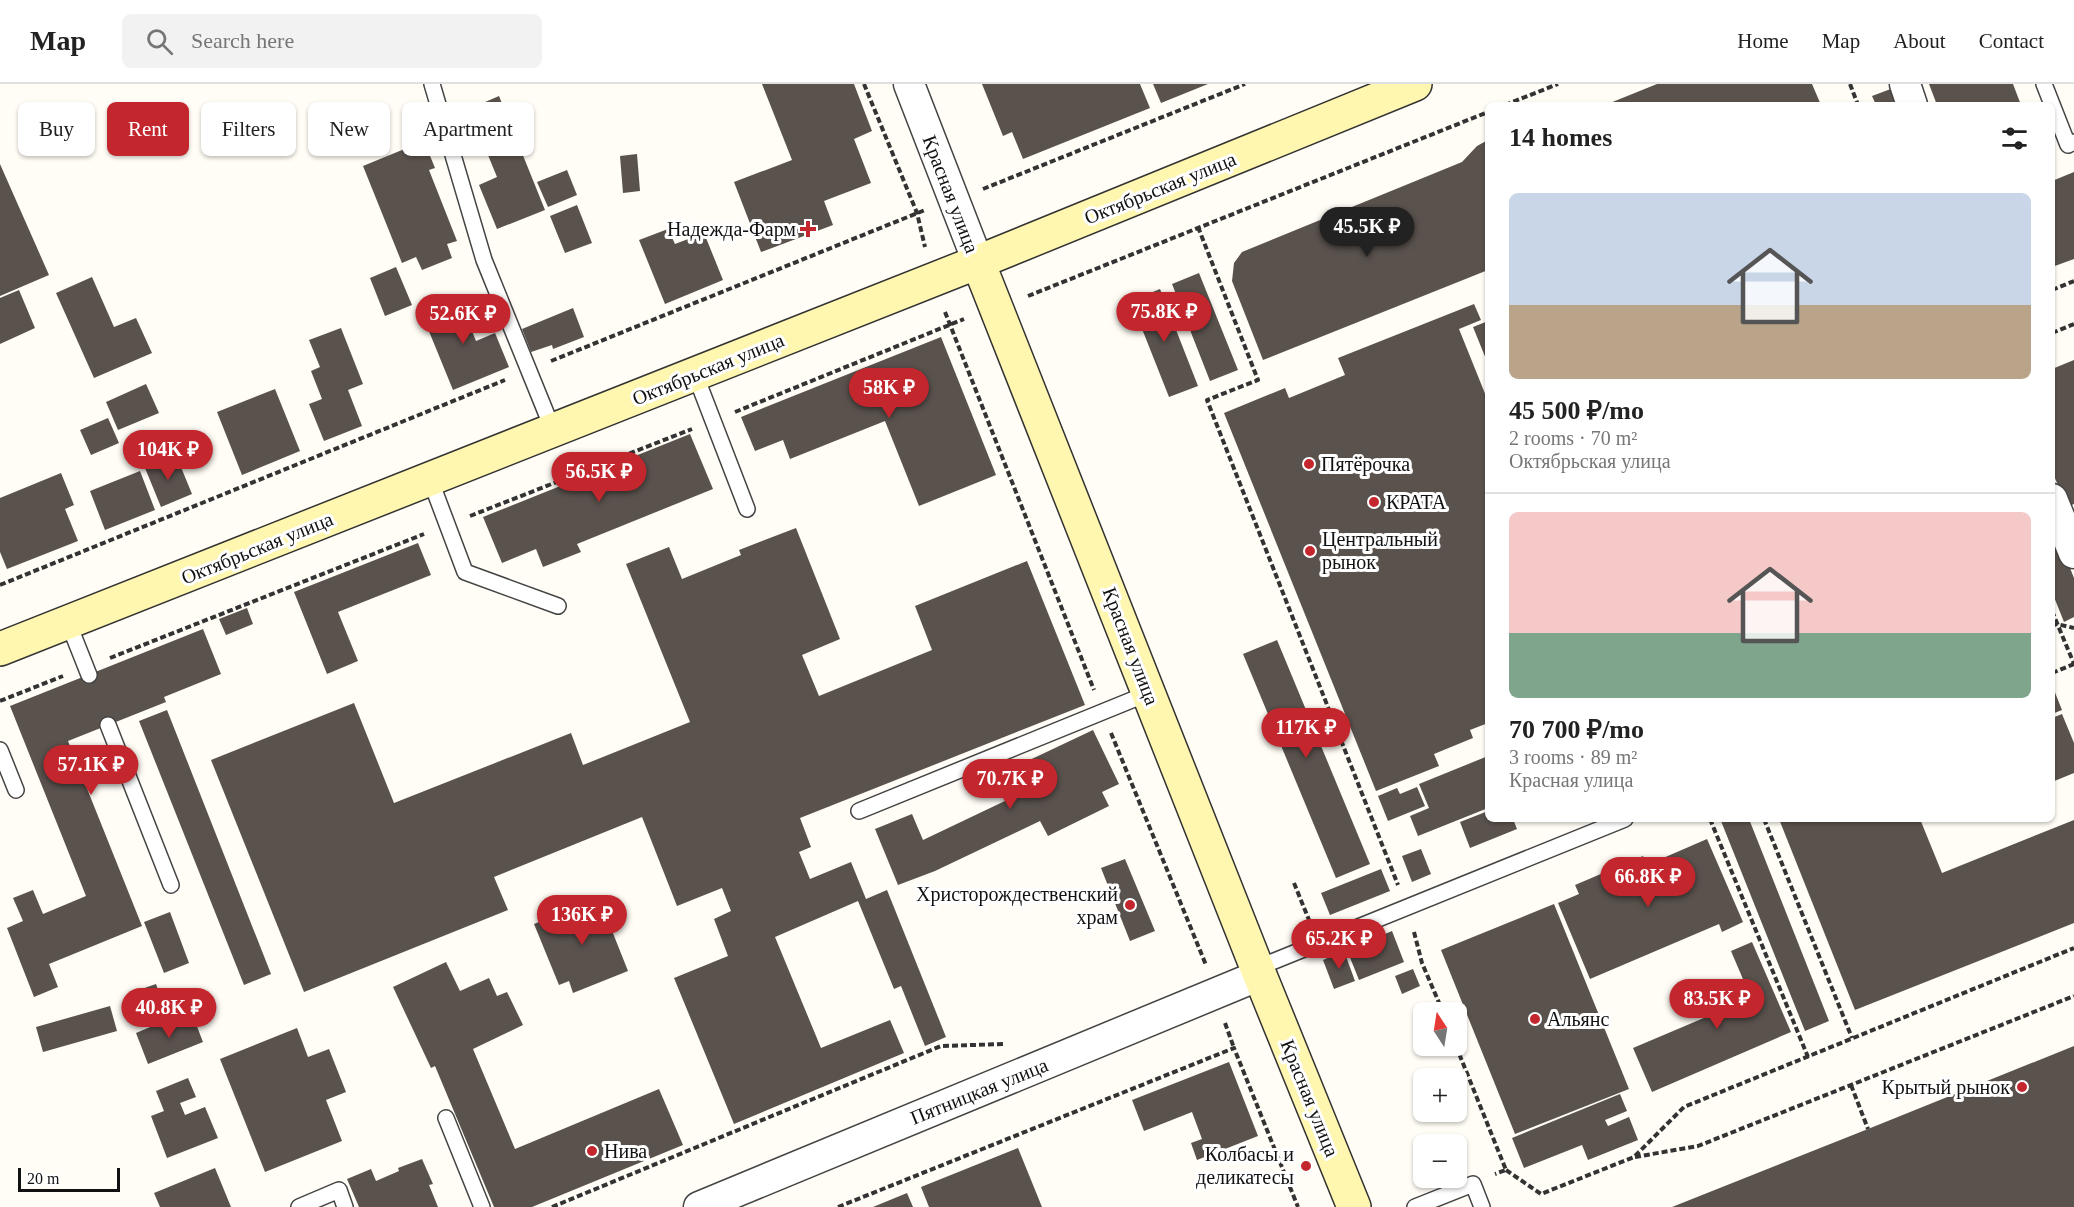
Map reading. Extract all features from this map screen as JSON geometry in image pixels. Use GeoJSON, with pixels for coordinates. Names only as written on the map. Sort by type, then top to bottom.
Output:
{"type":"FeatureCollection","features":[{"type":"Feature","properties":{"kind":"main road","name":"Октябрьская улица"},"geometry":{"type":"LineString","coordinates":[[0,649],[978,262],[1415,84]]}},
{"type":"Feature","properties":{"kind":"main road","name":"Красная улица"},"geometry":{"type":"LineString","coordinates":[[978,262],[1258,971],[1354,1207]]}},
{"type":"Feature","properties":{"kind":"street","name":"Красная улица"},"geometry":{"type":"LineString","coordinates":[[909,84],[978,262]]}},
{"type":"Feature","properties":{"kind":"street"},"geometry":{"type":"LineString","coordinates":[[1905,84],[1911,102]]}},
{"type":"Feature","properties":{"kind":"street"},"geometry":{"type":"LineString","coordinates":[[2055,506],[2074,553]]}},
{"type":"Feature","properties":{"kind":"street","name":"Пятницкая улица"},"geometry":{"type":"LineString","coordinates":[[710,1205],[1216,993],[1258,971]]}},
{"type":"Feature","properties":{"kind":"lane"},"geometry":{"type":"LineString","coordinates":[[432,84],[484,260],[553,430]]}},
{"type":"Feature","properties":{"kind":"lane"},"geometry":{"type":"LineString","coordinates":[[2044,84],[2051,102]]}},
{"type":"Feature","properties":{"kind":"lane"},"geometry":{"type":"LineString","coordinates":[[2055,112],[2068,145],[2074,142]]}},
{"type":"Feature","properties":{"kind":"lane"},"geometry":{"type":"LineString","coordinates":[[695,374],[747,509]]}},
{"type":"Feature","properties":{"kind":"lane"},"geometry":{"type":"LineString","coordinates":[[430,479],[465,572],[558,606]]}},
{"type":"Feature","properties":{"kind":"lane"},"geometry":{"type":"LineString","coordinates":[[68,622],[89,675]]}},
{"type":"Feature","properties":{"kind":"lane"},"geometry":{"type":"LineString","coordinates":[[859,811],[1149,693]]}},
{"type":"Feature","properties":{"kind":"lane"},"geometry":{"type":"LineString","coordinates":[[108,725],[171,885]]}},
{"type":"Feature","properties":{"kind":"lane"},"geometry":{"type":"LineString","coordinates":[[0,750],[16,790]]}},
{"type":"Feature","properties":{"kind":"lane"},"geometry":{"type":"LineString","coordinates":[[1258,971],[1318,943],[1617,822]]}},
{"type":"Feature","properties":{"kind":"lane"},"geometry":{"type":"LineString","coordinates":[[446,1118],[482,1207]]}},
{"type":"Feature","properties":{"kind":"lane"},"geometry":{"type":"LineString","coordinates":[[1415,1207],[1473,1184],[1482,1207]]}},
{"type":"Feature","properties":{"kind":"lane"},"geometry":{"type":"LineString","coordinates":[[299,1207],[339,1190],[345,1207]]}},
{"type":"Feature","properties":{"kind":"path"},"geometry":{"type":"LineString","coordinates":[[864,84],[917,213],[932,280],[949,324],[1208,969],[1234,1048],[1298,1207]]}},
{"type":"Feature","properties":{"kind":"path"},"geometry":{"type":"LineString","coordinates":[[0,585],[917,213],[953,201],[1245,84]]}},
{"type":"Feature","properties":{"kind":"path"},"geometry":{"type":"LineString","coordinates":[[1513,102],[1558,84]]}},
{"type":"Feature","properties":{"kind":"path"},"geometry":{"type":"LineString","coordinates":[[1850,84],[1857,102]]}},
{"type":"Feature","properties":{"kind":"path"},"geometry":{"type":"LineString","coordinates":[[109,658],[713,421],[949,324],[998,308],[1485,113]]}},
{"type":"Feature","properties":{"kind":"path"},"geometry":{"type":"LineString","coordinates":[[1198,227],[1258,380],[1207,400],[1407,907],[1422,963],[1439,1002]]}},
{"type":"Feature","properties":{"kind":"path"},"geometry":{"type":"LineString","coordinates":[[2055,289],[2074,281]]}},
{"type":"Feature","properties":{"kind":"path"},"geometry":{"type":"LineString","coordinates":[[2055,332],[2074,324]]}},
{"type":"Feature","properties":{"kind":"path"},"geometry":{"type":"LineString","coordinates":[[2055,619],[2074,664],[2055,672]]}},
{"type":"Feature","properties":{"kind":"path"},"geometry":{"type":"LineString","coordinates":[[2057,624],[2074,628]]}},
{"type":"Feature","properties":{"kind":"path"},"geometry":{"type":"LineString","coordinates":[[0,701],[65,675]]}},
{"type":"Feature","properties":{"kind":"path"},"geometry":{"type":"LineString","coordinates":[[1711,822],[1808,1057]]}},
{"type":"Feature","properties":{"kind":"path"},"geometry":{"type":"LineString","coordinates":[[1765,822],[1852,1038]]}},
{"type":"Feature","properties":{"kind":"path"},"geometry":{"type":"LineString","coordinates":[[1294,883],[1318,943]]}},
{"type":"Feature","properties":{"kind":"path"},"geometry":{"type":"LineString","coordinates":[[1634,1157],[1684,1107],[2074,948]]}},
{"type":"Feature","properties":{"kind":"path"},"geometry":{"type":"LineString","coordinates":[[1460,1056],[1506,1170],[1541,1194],[1634,1157],[1698,1146],[2074,996]]}},
{"type":"Feature","properties":{"kind":"path"},"geometry":{"type":"LineString","coordinates":[[552,1207],[941,1046],[1016,1044]]}},
{"type":"Feature","properties":{"kind":"path"},"geometry":{"type":"LineString","coordinates":[[838,1207],[1234,1048]]}},
{"type":"Feature","properties":{"kind":"path"},"geometry":{"type":"LineString","coordinates":[[1851,1085],[1868,1129]]}},
{"type":"Feature","properties":{"kind":"path"},"geometry":{"type":"LineString","coordinates":[[1473,1184],[1506,1170]]}},
{"type":"Feature","properties":{"kind":"building"},"geometry":{"type":"Polygon","coordinates":[[[762,84],[854,84],[872,131],[854,139],[871,183],[824,201],[833,225],[761,252],[734,182],[792,160],[762,84]]]}},
{"type":"Feature","properties":{"kind":"building"},"geometry":{"type":"Polygon","coordinates":[[[982,84],[1140,84],[1150,108],[1023,159],[1012,132],[1003,136],[982,84]]]}},
{"type":"Feature","properties":{"kind":"building"},"geometry":{"type":"Polygon","coordinates":[[[1153,84],[1208,84],[1161,103],[1153,84]]]}},
{"type":"Feature","properties":{"kind":"building"},"geometry":{"type":"Polygon","coordinates":[[[1657,84],[1812,84],[1820,102],[1612,102],[1657,84]]]}},
{"type":"Feature","properties":{"kind":"building"},"geometry":{"type":"Polygon","coordinates":[[[1929,84],[2013,84],[2020,102],[1936,102],[1929,84]]]}},
{"type":"Feature","properties":{"kind":"building"},"geometry":{"type":"Polygon","coordinates":[[[1896,87],[1902,102],[1875,102],[1872,96],[1896,87]]]}},
{"type":"Feature","properties":{"kind":"building"},"geometry":{"type":"Polygon","coordinates":[[[499,96],[501,102],[485,102],[499,96]]]}},
{"type":"Feature","properties":{"kind":"building"},"geometry":{"type":"Polygon","coordinates":[[[1485,142],[1485,271],[1263,360],[1232,281],[1234,263],[1242,252],[1462,162],[1477,146],[1485,142]]]}},
{"type":"Feature","properties":{"kind":"building"},"geometry":{"type":"Polygon","coordinates":[[[402,150],[402,156],[430,156],[435,168],[429,170],[457,241],[447,244],[452,258],[422,270],[416,257],[402,263],[363,166],[402,150]]]}},
{"type":"Feature","properties":{"kind":"building"},"geometry":{"type":"Polygon","coordinates":[[[637,154],[640,191],[623,193],[620,156],[637,154]]]}},
{"type":"Feature","properties":{"kind":"building"},"geometry":{"type":"Polygon","coordinates":[[[488,156],[523,156],[545,210],[497,229],[479,185],[497,177],[488,156]]]}},
{"type":"Feature","properties":{"kind":"building"},"geometry":{"type":"Polygon","coordinates":[[[0,164],[49,275],[0,296],[0,164]]]}},
{"type":"Feature","properties":{"kind":"building"},"geometry":{"type":"Polygon","coordinates":[[[567,170],[577,195],[548,207],[537,182],[567,170]]]}},
{"type":"Feature","properties":{"kind":"building"},"geometry":{"type":"Polygon","coordinates":[[[2074,172],[2074,259],[2055,266],[2055,180],[2074,172]]]}},
{"type":"Feature","properties":{"kind":"building"},"geometry":{"type":"Polygon","coordinates":[[[577,205],[592,243],[565,253],[550,216],[577,205]]]}},
{"type":"Feature","properties":{"kind":"building"},"geometry":{"type":"Polygon","coordinates":[[[668,229],[675,244],[704,233],[723,280],[665,304],[639,240],[668,229]]]}},
{"type":"Feature","properties":{"kind":"building"},"geometry":{"type":"Polygon","coordinates":[[[396,267],[412,305],[385,316],[370,278],[396,267]]]}},
{"type":"Feature","properties":{"kind":"building"},"geometry":{"type":"Polygon","coordinates":[[[1199,273],[1238,370],[1210,381],[1172,284],[1199,273]]]}},
{"type":"Feature","properties":{"kind":"building"},"geometry":{"type":"Polygon","coordinates":[[[92,277],[114,327],[136,318],[152,353],[94,378],[56,293],[92,277]]]}},
{"type":"Feature","properties":{"kind":"building"},"geometry":{"type":"Polygon","coordinates":[[[1160,289],[1198,386],[1169,397],[1131,301],[1160,289]]]}},
{"type":"Feature","properties":{"kind":"building"},"geometry":{"type":"Polygon","coordinates":[[[19,290],[35,328],[0,344],[0,298],[19,290]]]}},
{"type":"Feature","properties":{"kind":"building"},"geometry":{"type":"Polygon","coordinates":[[[457,294],[476,341],[495,333],[509,367],[453,390],[426,324],[433,322],[427,306],[457,294]]]}},
{"type":"Feature","properties":{"kind":"building","name":"КРАТА"},"geometry":{"type":"Polygon","coordinates":[[[1474,304],[1481,320],[1459,329],[1485,394],[1485,724],[1470,730],[1473,738],[1434,754],[1439,766],[1376,791],[1224,413],[1285,388],[1289,398],[1345,375],[1338,358],[1474,304]]]}},
{"type":"Feature","properties":{"kind":"building"},"geometry":{"type":"Polygon","coordinates":[[[573,308],[584,337],[553,349],[552,345],[531,352],[522,329],[573,308]]]}},
{"type":"Feature","properties":{"kind":"building"},"geometry":{"type":"Polygon","coordinates":[[[1485,322],[1485,357],[1473,327],[1485,322]]]}},
{"type":"Feature","properties":{"kind":"building"},"geometry":{"type":"Polygon","coordinates":[[[341,328],[363,384],[348,390],[362,426],[324,441],[309,404],[322,399],[311,371],[320,367],[309,340],[341,328]]]}},
{"type":"Feature","properties":{"kind":"building"},"geometry":{"type":"Polygon","coordinates":[[[941,337],[996,475],[919,506],[885,421],[790,459],[783,440],[755,451],[741,417],[941,337]]]}},
{"type":"Feature","properties":{"kind":"building"},"geometry":{"type":"Polygon","coordinates":[[[2074,360],[2074,504],[2067,507],[2055,478],[2055,368],[2074,360]]]}},
{"type":"Feature","properties":{"kind":"building"},"geometry":{"type":"Polygon","coordinates":[[[146,384],[159,413],[118,430],[106,402],[146,384]]]}},
{"type":"Feature","properties":{"kind":"building"},"geometry":{"type":"Polygon","coordinates":[[[275,389],[300,451],[242,475],[217,412],[275,389]]]}},
{"type":"Feature","properties":{"kind":"building"},"geometry":{"type":"Polygon","coordinates":[[[108,418],[119,443],[91,455],[80,430],[108,418]]]}},
{"type":"Feature","properties":{"kind":"building"},"geometry":{"type":"Polygon","coordinates":[[[690,434],[713,489],[577,544],[581,552],[543,567],[536,549],[502,563],[483,517],[690,434]]]}},
{"type":"Feature","properties":{"kind":"building"},"geometry":{"type":"Polygon","coordinates":[[[176,455],[192,494],[161,507],[145,468],[176,455]]]}},
{"type":"Feature","properties":{"kind":"building"},"geometry":{"type":"Polygon","coordinates":[[[140,471],[155,510],[105,530],[90,491],[140,471]]]}},
{"type":"Feature","properties":{"kind":"building"},"geometry":{"type":"Polygon","coordinates":[[[61,473],[74,505],[65,509],[78,541],[7,569],[0,552],[0,498],[61,473]]]}},
{"type":"Feature","properties":{"kind":"building"},"geometry":{"type":"Polygon","coordinates":[[[796,528],[840,639],[802,655],[819,696],[932,650],[915,606],[1027,561],[1085,705],[800,818],[811,847],[799,852],[810,879],[851,862],[866,899],[887,890],[946,1037],[925,1046],[901,986],[894,989],[858,901],[775,937],[821,1048],[890,1020],[904,1053],[734,1124],[674,978],[728,956],[714,919],[731,911],[722,888],[677,906],[642,817],[494,877],[508,910],[304,992],[211,760],[354,703],[394,803],[571,733],[583,765],[690,722],[626,564],[669,547],[682,579],[741,555],[739,550],[796,528]]]}},
{"type":"Feature","properties":{"kind":"building"},"geometry":{"type":"Polygon","coordinates":[[[2055,530],[2074,578],[2074,617],[2064,622],[2055,600],[2055,530]]]}},
{"type":"Feature","properties":{"kind":"building"},"geometry":{"type":"Polygon","coordinates":[[[418,543],[431,575],[338,612],[358,661],[327,674],[294,592],[418,543]]]}},
{"type":"Feature","properties":{"kind":"building"},"geometry":{"type":"Polygon","coordinates":[[[247,608],[253,624],[226,635],[219,619],[247,608]]]}},
{"type":"Feature","properties":{"kind":"building"},"geometry":{"type":"Polygon","coordinates":[[[203,629],[221,674],[164,697],[166,702],[68,741],[142,926],[49,964],[58,987],[34,997],[7,928],[23,921],[13,898],[33,890],[43,914],[86,896],[10,706],[203,629]]]}},
{"type":"Feature","properties":{"kind":"building"},"geometry":{"type":"Polygon","coordinates":[[[1277,640],[1370,864],[1336,878],[1243,654],[1277,640]]]}},
{"type":"Feature","properties":{"kind":"building"},"geometry":{"type":"Polygon","coordinates":[[[2055,692],[2062,710],[2055,713],[2055,692]]]}},
{"type":"Feature","properties":{"kind":"building"},"geometry":{"type":"Polygon","coordinates":[[[167,710],[271,974],[244,985],[139,721],[167,710]]]}},
{"type":"Feature","properties":{"kind":"building"},"geometry":{"type":"Polygon","coordinates":[[[2062,714],[2074,743],[2074,773],[2055,781],[2055,717],[2062,714]]]}},
{"type":"Feature","properties":{"kind":"building"},"geometry":{"type":"Polygon","coordinates":[[[1093,730],[1119,784],[1102,792],[1109,806],[1048,836],[1040,821],[935,871],[898,885],[875,829],[912,814],[923,840],[1030,789],[1019,765],[1093,730]]]}},
{"type":"Feature","properties":{"kind":"building"},"geometry":{"type":"Polygon","coordinates":[[[1485,757],[1485,809],[1418,836],[1410,816],[1429,808],[1419,784],[1485,757]]]}},
{"type":"Feature","properties":{"kind":"building"},"geometry":{"type":"Polygon","coordinates":[[[1417,787],[1425,806],[1388,821],[1378,796],[1397,788],[1400,794],[1417,787]]]}},
{"type":"Feature","properties":{"kind":"building"},"geometry":{"type":"Polygon","coordinates":[[[1485,812],[1485,822],[1514,822],[1517,829],[1470,848],[1460,822],[1485,812]]]}},
{"type":"Feature","properties":{"kind":"building"},"geometry":{"type":"Polygon","coordinates":[[[2074,820],[2074,923],[1855,1010],[1780,822],[1921,822],[1942,873],[2074,820]]]}},
{"type":"Feature","properties":{"kind":"building"},"geometry":{"type":"Polygon","coordinates":[[[1721,822],[1750,822],[1829,1021],[1805,1031],[1721,822]]]}},
{"type":"Feature","properties":{"kind":"building"},"geometry":{"type":"Polygon","coordinates":[[[1707,839],[1743,922],[1722,932],[1719,924],[1590,979],[1558,903],[1579,894],[1575,885],[1643,856],[1647,865],[1707,839]]]}},
{"type":"Feature","properties":{"kind":"building"},"geometry":{"type":"Polygon","coordinates":[[[1421,849],[1431,874],[1412,882],[1402,856],[1421,849]]]}},
{"type":"Feature","properties":{"kind":"building","name":"Христорождественский храм"},"geometry":{"type":"Polygon","coordinates":[[[1125,859],[1155,931],[1130,941],[1101,868],[1125,859]]]}},
{"type":"Feature","properties":{"kind":"building"},"geometry":{"type":"Polygon","coordinates":[[[1381,869],[1390,891],[1330,915],[1321,893],[1381,869]]]}},
{"type":"Feature","properties":{"kind":"building"},"geometry":{"type":"Polygon","coordinates":[[[599,898],[628,971],[573,993],[569,981],[559,985],[534,924],[599,898]]]}},
{"type":"Feature","properties":{"kind":"building","name":"Альянс"},"geometry":{"type":"Polygon","coordinates":[[[1554,904],[1629,1089],[1515,1134],[1467,1015],[1467,1002],[1462,1002],[1441,950],[1554,904]]]}},
{"type":"Feature","properties":{"kind":"building"},"geometry":{"type":"Polygon","coordinates":[[[170,912],[189,963],[164,973],[144,922],[170,912]]]}},
{"type":"Feature","properties":{"kind":"building"},"geometry":{"type":"Polygon","coordinates":[[[1392,931],[1404,962],[1359,980],[1347,950],[1392,931]]]}},
{"type":"Feature","properties":{"kind":"building"},"geometry":{"type":"Polygon","coordinates":[[[1752,942],[1791,1032],[1652,1092],[1633,1048],[1751,998],[1731,951],[1752,942]]]}},
{"type":"Feature","properties":{"kind":"building"},"geometry":{"type":"Polygon","coordinates":[[[1344,951],[1355,981],[1334,989],[1323,960],[1344,951]]]}},
{"type":"Feature","properties":{"kind":"building"},"geometry":{"type":"Polygon","coordinates":[[[446,962],[460,991],[489,978],[497,996],[507,992],[523,1025],[473,1049],[515,1149],[659,1089],[683,1145],[532,1207],[494,1207],[435,1066],[431,1068],[393,987],[446,962]]]}},
{"type":"Feature","properties":{"kind":"building"},"geometry":{"type":"Polygon","coordinates":[[[1413,969],[1420,986],[1402,994],[1395,976],[1413,969]]]}},
{"type":"Feature","properties":{"kind":"building"},"geometry":{"type":"Polygon","coordinates":[[[156,984],[167,1015],[142,1024],[130,993],[156,984]]]}},
{"type":"Feature","properties":{"kind":"building"},"geometry":{"type":"Polygon","coordinates":[[[110,1006],[117,1031],[43,1052],[36,1027],[110,1006]]]}},
{"type":"Feature","properties":{"kind":"building"},"geometry":{"type":"Polygon","coordinates":[[[193,1016],[203,1042],[148,1064],[136,1033],[167,1020],[169,1025],[193,1016]]]}},
{"type":"Feature","properties":{"kind":"building"},"geometry":{"type":"Polygon","coordinates":[[[297,1028],[308,1057],[329,1049],[346,1092],[326,1100],[342,1141],[265,1172],[220,1059],[297,1028]]]}},
{"type":"Feature","properties":{"kind":"building","name":"Крытый рынок"},"geometry":{"type":"Polygon","coordinates":[[[2074,1046],[2074,1207],[1672,1207],[1868,1129],[2074,1046]]]}},
{"type":"Feature","properties":{"kind":"building"},"geometry":{"type":"Polygon","coordinates":[[[1229,1062],[1258,1136],[1197,1160],[1191,1143],[1202,1139],[1192,1112],[1144,1131],[1132,1100],[1229,1062]]]}},
{"type":"Feature","properties":{"kind":"building"},"geometry":{"type":"Polygon","coordinates":[[[188,1078],[196,1097],[180,1103],[185,1115],[205,1107],[218,1138],[167,1158],[151,1116],[164,1111],[156,1091],[188,1078]]]}},
{"type":"Feature","properties":{"kind":"building"},"geometry":{"type":"Polygon","coordinates":[[[1620,1094],[1627,1111],[1605,1120],[1608,1126],[1629,1117],[1638,1140],[1588,1160],[1582,1145],[1524,1168],[1512,1138],[1620,1094]]]}},
{"type":"Feature","properties":{"kind":"building"},"geometry":{"type":"Polygon","coordinates":[[[1018,1148],[1042,1207],[929,1207],[921,1187],[1018,1148]]]}},
{"type":"Feature","properties":{"kind":"building"},"geometry":{"type":"Polygon","coordinates":[[[422,1159],[433,1184],[429,1185],[438,1207],[359,1207],[347,1179],[371,1169],[376,1181],[399,1171],[398,1168],[422,1159]]]}},
{"type":"Feature","properties":{"kind":"building"},"geometry":{"type":"Polygon","coordinates":[[[215,1168],[231,1207],[160,1207],[154,1193],[215,1168]]]}},
{"type":"Feature","properties":{"kind":"building"},"geometry":{"type":"Polygon","coordinates":[[[907,1193],[913,1207],[873,1207],[907,1193]]]}},
{"type":"Feature","properties":{"kind":"place","name":"Надежда-Фарм"},"geometry":{"type":"Point","coordinates":[808,229]}},
{"type":"Feature","properties":{"kind":"place","name":"Пятёрочка"},"geometry":{"type":"Point","coordinates":[1309,464]}},
{"type":"Feature","properties":{"kind":"place","name":"КРАТА"},"geometry":{"type":"Point","coordinates":[1374,502]}},
{"type":"Feature","properties":{"kind":"place","name":"Центральный рынок"},"geometry":{"type":"Point","coordinates":[1310,551]}},
{"type":"Feature","properties":{"kind":"place","name":"Христорождественский храм"},"geometry":{"type":"Point","coordinates":[1130,905]}},
{"type":"Feature","properties":{"kind":"place","name":"Альянс"},"geometry":{"type":"Point","coordinates":[1535,1019]}},
{"type":"Feature","properties":{"kind":"place","name":"Крытый рынок"},"geometry":{"type":"Point","coordinates":[2022,1087]}},
{"type":"Feature","properties":{"kind":"place","name":"Нива"},"geometry":{"type":"Point","coordinates":[592,1151]}},
{"type":"Feature","properties":{"kind":"place","name":"Колбасы и деликатесы"},"geometry":{"type":"Point","coordinates":[1306,1166]}}]}
